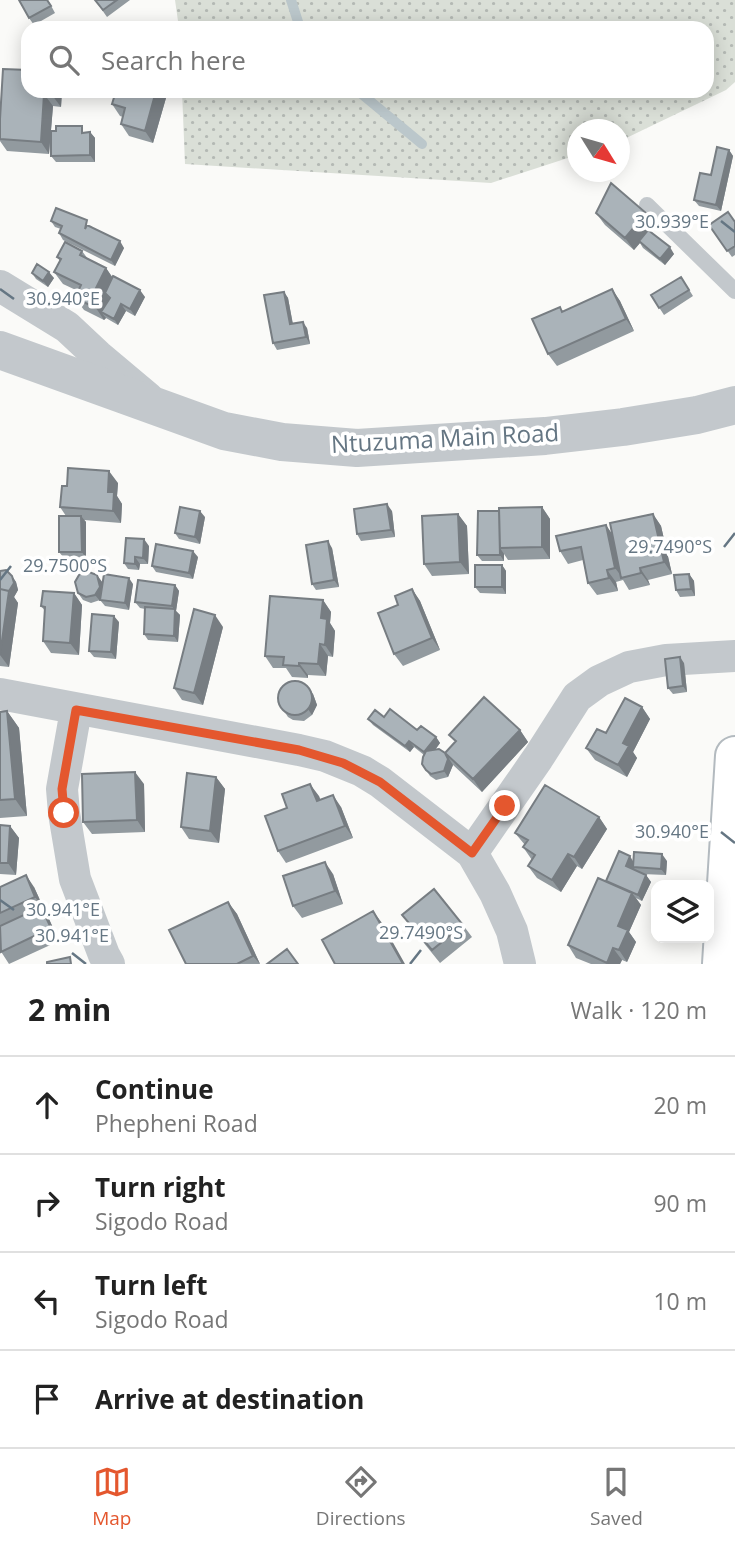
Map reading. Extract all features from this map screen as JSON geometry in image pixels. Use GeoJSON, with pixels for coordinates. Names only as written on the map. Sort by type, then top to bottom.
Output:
{"type":"FeatureCollection","features":[{"type":"Feature","properties":{"kind":"main road"},"geometry":{"type":"LineString","coordinates":[[722,964],[735,757]]}},
{"type":"Feature","properties":{"kind":"street"},"geometry":{"type":"LineString","coordinates":[[0,286],[67,327],[163,410]]}},
{"type":"Feature","properties":{"kind":"street","name":"Ntuzuma Main Road"},"geometry":{"type":"LineString","coordinates":[[0,351],[224,430],[282,442],[357,448],[545,436],[697,415],[735,405]]}},
{"type":"Feature","properties":{"kind":"street"},"geometry":{"type":"LineString","coordinates":[[472,853],[577,697],[599,681],[629,667],[666,660],[735,656]]}},
{"type":"Feature","properties":{"kind":"street"},"geometry":{"type":"LineString","coordinates":[[0,695],[299,750],[343,763],[380,782],[472,853],[495,893],[512,931],[520,964]]}},
{"type":"Feature","properties":{"kind":"street"},"geometry":{"type":"LineString","coordinates":[[76,710],[62,789],[64,813],[75,879],[109,964]]}},
{"type":"Feature","properties":{"kind":"lane"},"geometry":{"type":"LineString","coordinates":[[647,205],[735,291]]}},
{"type":"Feature","properties":{"kind":"shaded area"},"geometry":{"type":"Polygon","coordinates":[[[175,0],[735,0],[735,82],[714,96],[714,21],[178,21],[175,0]]]}},
{"type":"Feature","properties":{"kind":"shaded area"},"geometry":{"type":"Polygon","coordinates":[[[182,98],[709,98],[630,136],[630,119],[567,119],[567,158],[491,183],[185,164],[182,98]]]}},
{"type":"Feature","properties":{"kind":"building"},"geometry":{"type":"Polygon","coordinates":[[[19,0],[47,0],[51,6],[29,18],[19,0]]]}},
{"type":"Feature","properties":{"kind":"building"},"geometry":{"type":"Polygon","coordinates":[[[95,0],[117,0],[103,10],[95,0]]]}},
{"type":"Feature","properties":{"kind":"building"},"geometry":{"type":"Polygon","coordinates":[[[3,69],[21,70],[21,98],[44,98],[41,142],[0,139],[3,69]]]}},
{"type":"Feature","properties":{"kind":"building"},"geometry":{"type":"Polygon","coordinates":[[[114,98],[154,98],[145,131],[121,124],[125,108],[112,104],[114,98]]]}},
{"type":"Feature","properties":{"kind":"building"},"geometry":{"type":"Polygon","coordinates":[[[56,126],[82,126],[82,133],[90,132],[90,155],[51,156],[51,131],[56,131],[56,126]]]}},
{"type":"Feature","properties":{"kind":"building"},"geometry":{"type":"Polygon","coordinates":[[[717,147],[729,150],[716,205],[694,200],[700,173],[711,175],[717,147]]]}},
{"type":"Feature","properties":{"kind":"building"},"geometry":{"type":"Polygon","coordinates":[[[611,183],[646,213],[625,238],[596,213],[611,183]]]}},
{"type":"Feature","properties":{"kind":"building"},"geometry":{"type":"Polygon","coordinates":[[[56,208],[87,220],[85,229],[87,225],[120,241],[111,260],[59,233],[62,226],[51,221],[56,208]]]}},
{"type":"Feature","properties":{"kind":"building"},"geometry":{"type":"Polygon","coordinates":[[[728,212],[735,222],[735,246],[727,251],[709,225],[728,212]]]}},
{"type":"Feature","properties":{"kind":"building"},"geometry":{"type":"Polygon","coordinates":[[[648,230],[670,247],[660,259],[639,241],[648,230]]]}},
{"type":"Feature","properties":{"kind":"building"},"geometry":{"type":"Polygon","coordinates":[[[65,242],[82,251],[80,255],[106,268],[96,288],[104,292],[96,308],[75,298],[81,285],[54,272],[61,259],[57,257],[65,242]]]}},
{"type":"Feature","properties":{"kind":"building"},"geometry":{"type":"Polygon","coordinates":[[[37,264],[49,272],[43,281],[32,273],[37,264]]]}},
{"type":"Feature","properties":{"kind":"building"},"geometry":{"type":"Polygon","coordinates":[[[113,276],[140,290],[130,309],[121,304],[114,319],[101,312],[110,298],[105,293],[113,276]]]}},
{"type":"Feature","properties":{"kind":"building"},"geometry":{"type":"Polygon","coordinates":[[[681,277],[689,290],[659,308],[651,295],[681,277]]]}},
{"type":"Feature","properties":{"kind":"building"},"geometry":{"type":"Polygon","coordinates":[[[612,289],[626,319],[548,354],[532,319],[560,307],[562,312],[612,289]]]}},
{"type":"Feature","properties":{"kind":"building"},"geometry":{"type":"Polygon","coordinates":[[[284,292],[290,324],[303,322],[306,337],[273,343],[264,295],[284,292]]]}},
{"type":"Feature","properties":{"kind":"building"},"geometry":{"type":"Polygon","coordinates":[[[68,468],[109,471],[108,492],[114,492],[113,511],[60,507],[62,486],[67,486],[68,468]]]}},
{"type":"Feature","properties":{"kind":"building"},"geometry":{"type":"Polygon","coordinates":[[[387,504],[391,530],[357,534],[354,509],[387,504]]]}},
{"type":"Feature","properties":{"kind":"building"},"geometry":{"type":"Polygon","coordinates":[[[180,507],[200,511],[195,537],[175,533],[180,507]]]}},
{"type":"Feature","properties":{"kind":"building"},"geometry":{"type":"Polygon","coordinates":[[[542,507],[542,547],[500,548],[499,508],[542,507]]]}},
{"type":"Feature","properties":{"kind":"building"},"geometry":{"type":"Polygon","coordinates":[[[478,511],[499,511],[500,555],[477,555],[478,511]]]}},
{"type":"Feature","properties":{"kind":"building"},"geometry":{"type":"Polygon","coordinates":[[[458,514],[460,562],[424,564],[422,516],[458,514]]]}},
{"type":"Feature","properties":{"kind":"building"},"geometry":{"type":"Polygon","coordinates":[[[653,514],[664,562],[640,568],[641,573],[621,578],[610,523],[653,514]]]}},
{"type":"Feature","properties":{"kind":"building"},"geometry":{"type":"Polygon","coordinates":[[[59,516],[81,516],[82,552],[59,552],[59,516]]]}},
{"type":"Feature","properties":{"kind":"building"},"geometry":{"type":"Polygon","coordinates":[[[606,525],[615,568],[607,570],[609,578],[588,583],[581,547],[560,551],[556,536],[606,525]]]}},
{"type":"Feature","properties":{"kind":"building"},"geometry":{"type":"Polygon","coordinates":[[[126,538],[144,539],[143,558],[135,557],[135,564],[124,563],[126,538]]]}},
{"type":"Feature","properties":{"kind":"building"},"geometry":{"type":"Polygon","coordinates":[[[328,541],[334,580],[312,584],[306,545],[328,541]]]}},
{"type":"Feature","properties":{"kind":"building"},"geometry":{"type":"Polygon","coordinates":[[[156,544],[193,551],[189,573],[152,566],[156,544]]]}},
{"type":"Feature","properties":{"kind":"building"},"geometry":{"type":"Polygon","coordinates":[[[475,565],[502,565],[502,587],[475,587],[475,565]]]}},
{"type":"Feature","properties":{"kind":"building"},"geometry":{"type":"Polygon","coordinates":[[[6,570],[14,583],[9,591],[0,589],[0,571],[6,570]]]}},
{"type":"Feature","properties":{"kind":"building"},"geometry":{"type":"Polygon","coordinates":[[[86,571],[97,575],[100,587],[95,595],[86,597],[78,593],[75,582],[79,575],[86,571]]]}},
{"type":"Feature","properties":{"kind":"building"},"geometry":{"type":"Polygon","coordinates":[[[104,574],[129,578],[125,603],[100,600],[104,574]]]}},
{"type":"Feature","properties":{"kind":"building"},"geometry":{"type":"Polygon","coordinates":[[[689,574],[691,589],[676,590],[674,575],[689,574]]]}},
{"type":"Feature","properties":{"kind":"building"},"geometry":{"type":"Polygon","coordinates":[[[138,580],[175,585],[172,606],[135,602],[138,580]]]}},
{"type":"Feature","properties":{"kind":"building"},"geometry":{"type":"Polygon","coordinates":[[[0,589],[9,591],[0,655],[0,589]]]}},
{"type":"Feature","properties":{"kind":"building"},"geometry":{"type":"Polygon","coordinates":[[[412,589],[432,638],[394,654],[378,613],[398,605],[395,596],[412,589]]]}},
{"type":"Feature","properties":{"kind":"building"},"geometry":{"type":"Polygon","coordinates":[[[43,591],[74,593],[70,643],[43,641],[43,591]]]}},
{"type":"Feature","properties":{"kind":"building"},"geometry":{"type":"Polygon","coordinates":[[[270,596],[323,600],[321,618],[327,619],[325,645],[320,644],[318,664],[283,665],[284,657],[265,656],[270,596]]]}},
{"type":"Feature","properties":{"kind":"building"},"geometry":{"type":"Polygon","coordinates":[[[145,607],[175,609],[174,636],[144,634],[145,607]]]}},
{"type":"Feature","properties":{"kind":"building"},"geometry":{"type":"Polygon","coordinates":[[[194,609],[215,615],[194,693],[174,688],[194,609]]]}},
{"type":"Feature","properties":{"kind":"building"},"geometry":{"type":"Polygon","coordinates":[[[92,614],[114,616],[111,652],[89,651],[92,614]]]}},
{"type":"Feature","properties":{"kind":"building"},"geometry":{"type":"Polygon","coordinates":[[[680,657],[683,686],[668,688],[665,659],[680,657]]]}},
{"type":"Feature","properties":{"kind":"building"},"geometry":{"type":"Polygon","coordinates":[[[295,681],[307,686],[312,698],[307,710],[295,715],[283,710],[278,698],[283,686],[295,681]]]}},
{"type":"Feature","properties":{"kind":"building"},"geometry":{"type":"Polygon","coordinates":[[[484,697],[520,730],[473,779],[445,753],[456,741],[449,735],[484,697]]]}},
{"type":"Feature","properties":{"kind":"building"},"geometry":{"type":"Polygon","coordinates":[[[625,698],[642,707],[623,743],[629,746],[618,765],[586,748],[597,729],[606,733],[625,698]]]}},
{"type":"Feature","properties":{"kind":"building"},"geometry":{"type":"Polygon","coordinates":[[[390,709],[417,730],[421,726],[436,737],[424,752],[409,741],[405,746],[368,719],[375,710],[384,717],[390,709]]]}},
{"type":"Feature","properties":{"kind":"building"},"geometry":{"type":"Polygon","coordinates":[[[7,711],[15,799],[0,800],[0,712],[7,711]]]}},
{"type":"Feature","properties":{"kind":"building"},"geometry":{"type":"Polygon","coordinates":[[[439,749],[448,759],[444,771],[431,774],[422,764],[423,757],[426,751],[439,749]]]}},
{"type":"Feature","properties":{"kind":"building"},"geometry":{"type":"Polygon","coordinates":[[[135,772],[137,820],[83,822],[82,774],[135,772]]]}},
{"type":"Feature","properties":{"kind":"building"},"geometry":{"type":"Polygon","coordinates":[[[187,773],[216,777],[210,831],[181,827],[187,773]]]}},
{"type":"Feature","properties":{"kind":"building"},"geometry":{"type":"Polygon","coordinates":[[[310,784],[317,801],[333,795],[345,826],[278,851],[265,816],[287,808],[282,794],[310,784]]]}},
{"type":"Feature","properties":{"kind":"building"},"geometry":{"type":"Polygon","coordinates":[[[545,785],[599,817],[574,857],[568,854],[552,880],[528,866],[535,855],[523,847],[528,840],[515,833],[545,785]]]}},
{"type":"Feature","properties":{"kind":"building"},"geometry":{"type":"Polygon","coordinates":[[[0,825],[10,826],[8,863],[0,863],[0,825]]]}},
{"type":"Feature","properties":{"kind":"building"},"geometry":{"type":"Polygon","coordinates":[[[619,851],[630,856],[626,866],[646,875],[638,895],[606,881],[619,851]]]}},
{"type":"Feature","properties":{"kind":"building"},"geometry":{"type":"Polygon","coordinates":[[[634,852],[662,854],[661,869],[633,867],[634,852]]]}},
{"type":"Feature","properties":{"kind":"building"},"geometry":{"type":"Polygon","coordinates":[[[325,862],[335,891],[293,906],[283,876],[325,862]]]}},
{"type":"Feature","properties":{"kind":"building"},"geometry":{"type":"Polygon","coordinates":[[[26,875],[35,897],[0,913],[0,887],[26,875]]]}},
{"type":"Feature","properties":{"kind":"building"},"geometry":{"type":"Polygon","coordinates":[[[598,878],[632,893],[618,926],[628,930],[619,950],[613,948],[607,963],[568,945],[598,878]]]}},
{"type":"Feature","properties":{"kind":"building"},"geometry":{"type":"Polygon","coordinates":[[[434,889],[463,925],[432,950],[402,915],[434,889]]]}},
{"type":"Feature","properties":{"kind":"building"},"geometry":{"type":"Polygon","coordinates":[[[228,902],[253,956],[237,964],[186,964],[169,930],[228,902]]]}},
{"type":"Feature","properties":{"kind":"building"},"geometry":{"type":"Polygon","coordinates":[[[41,907],[51,928],[1,952],[0,926],[41,907]]]}},
{"type":"Feature","properties":{"kind":"building"},"geometry":{"type":"Polygon","coordinates":[[[373,911],[403,964],[335,964],[322,940],[373,911]]]}},
{"type":"Feature","properties":{"kind":"building"},"geometry":{"type":"Polygon","coordinates":[[[287,949],[298,964],[267,964],[287,949]]]}},
{"type":"Feature","properties":{"kind":"building"},"geometry":{"type":"Polygon","coordinates":[[[70,957],[71,964],[47,964],[47,962],[70,957]]]}},
{"type":"Feature","properties":{"kind":"waterway"},"geometry":{"type":"LineString","coordinates":[[291,0],[298,21]]}},
{"type":"Feature","properties":{"kind":"waterway"},"geometry":{"type":"LineString","coordinates":[[366,98],[422,144]]}},
{"type":"Feature","properties":{"kind":"route"},"geometry":{"type":"LineString","coordinates":[[64,813],[62,789],[76,710],[325,756],[362,771],[380,782],[472,853],[505,806]]}}]}
